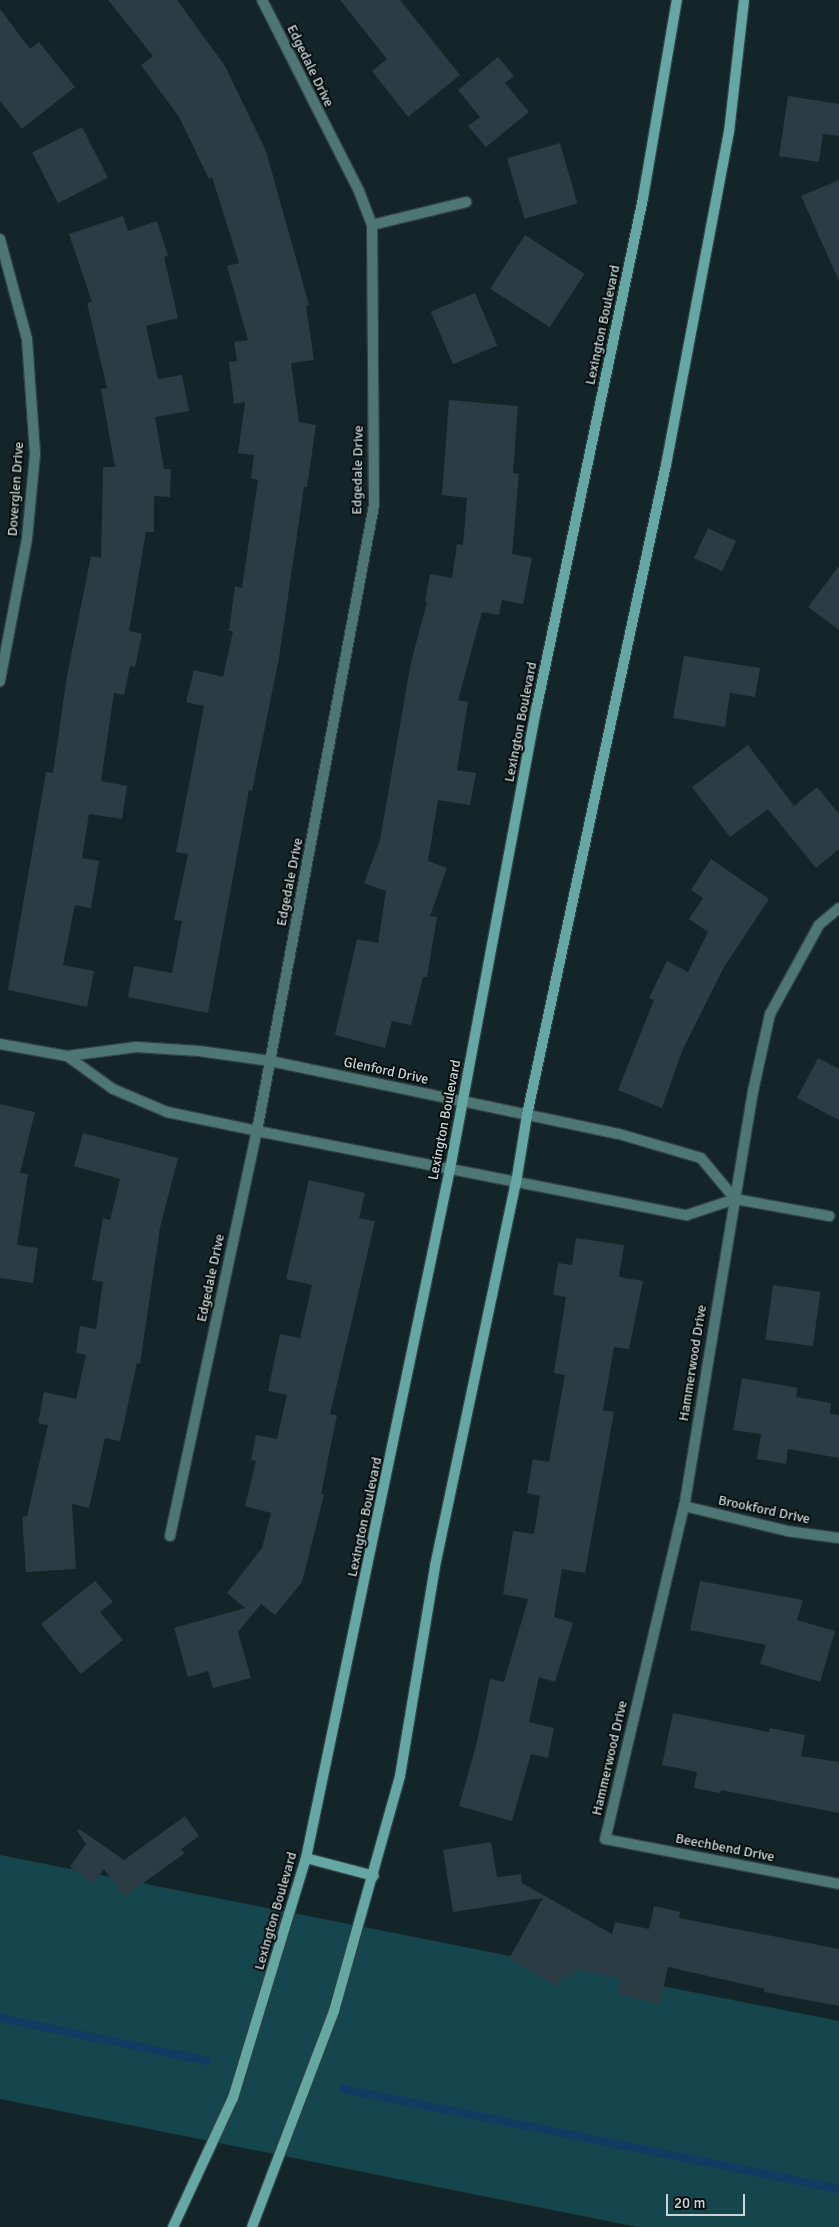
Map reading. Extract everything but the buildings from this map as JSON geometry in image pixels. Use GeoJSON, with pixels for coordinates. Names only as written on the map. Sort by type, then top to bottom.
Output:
{"type":"FeatureCollection","features":[{"type":"Feature","properties":{"kind":"street","name":"Edgedale Drive"},"geometry":{"type":"LineString","coordinates":[[170,1536],[257,1131],[374,505],[372,225],[359,191],[262,0]]}},
{"type":"Feature","properties":{"kind":"street","name":"Lexington Boulevard"},"geometry":{"type":"LineString","coordinates":[[173,2227],[233,2098],[306,1858],[450,1168],[537,706],[643,198],[677,0]]}},
{"type":"Feature","properties":{"kind":"street"},"geometry":{"type":"LineString","coordinates":[[252,2227],[334,2011],[374,1876],[400,1776],[435,1566],[516,1183],[527,1115],[666,465],[729,132],[744,0]]}},
{"type":"Feature","properties":{"kind":"street"},"geometry":{"type":"LineString","coordinates":[[372,225],[466,202]]}},
{"type":"Feature","properties":{"kind":"street","name":"Doverglen Drive"},"geometry":{"type":"LineString","coordinates":[[0,239],[27,339],[35,454],[28,539],[0,681]]}},
{"type":"Feature","properties":{"kind":"street","name":"Hammerwood Drive"},"geometry":{"type":"LineString","coordinates":[[606,1839],[684,1506],[735,1199],[770,1014],[819,925],[839,908]]}},
{"type":"Feature","properties":{"kind":"street","name":"Glenford Drive"},"geometry":{"type":"LineString","coordinates":[[0,1044],[67,1056],[136,1047],[199,1051],[270,1061],[619,1134],[701,1158],[735,1199]]}},
{"type":"Feature","properties":{"kind":"street","name":"Glenford Drive"},"geometry":{"type":"LineString","coordinates":[[67,1056],[113,1088],[167,1112],[257,1131],[687,1215],[735,1199],[829,1216]]}},
{"type":"Feature","properties":{"kind":"street","name":"Brookford Drive"},"geometry":{"type":"LineString","coordinates":[[684,1506],[786,1531],[839,1538]]}},
{"type":"Feature","properties":{"kind":"street","name":"Beechbend Drive"},"geometry":{"type":"LineString","coordinates":[[606,1839],[839,1884]]}},
{"type":"Feature","properties":{"kind":"street"},"geometry":{"type":"LineString","coordinates":[[306,1858],[374,1876]]}},
{"type":"Feature","properties":{"kind":"shaded area"},"geometry":{"type":"Polygon","coordinates":[[[0,1855],[839,2021],[839,2227],[637,2227],[0,2099],[0,1855]]]}},
{"type":"Feature","properties":{"kind":"waterway"},"geometry":{"type":"LineString","coordinates":[[0,2018],[207,2061]]}},
{"type":"Feature","properties":{"kind":"waterway"},"geometry":{"type":"LineString","coordinates":[[343,2089],[839,2189]]}}]}
